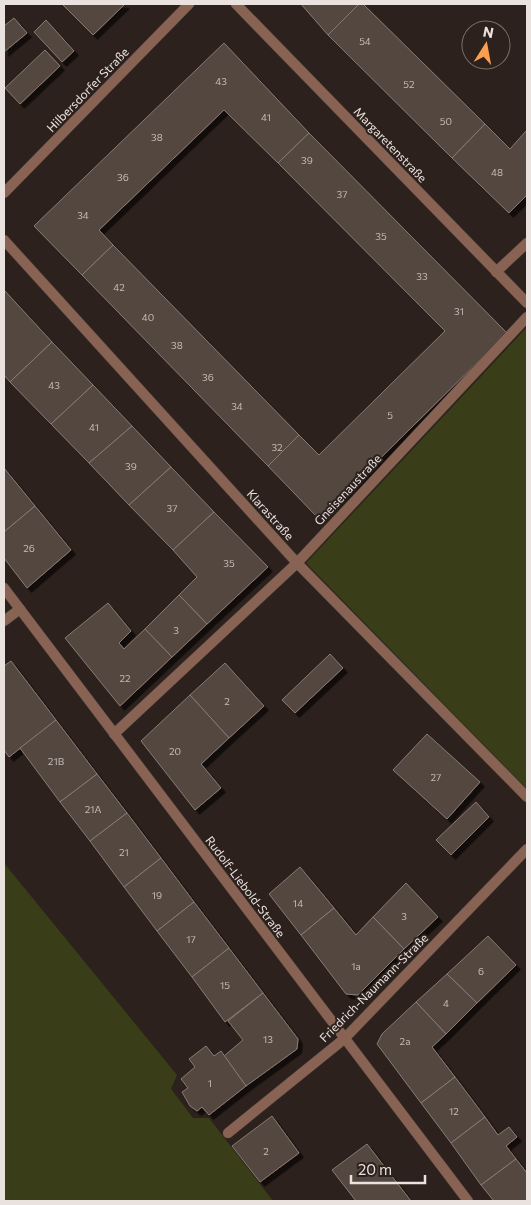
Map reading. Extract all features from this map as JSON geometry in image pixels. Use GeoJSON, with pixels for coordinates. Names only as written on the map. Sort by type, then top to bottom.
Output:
{"type":"FeatureCollection","features":[{"type":"Feature","properties":{"kind":"street","name":"Hilbersdorfer Straße"},"geometry":{"type":"LineString","coordinates":[[4,193],[189,4]]}},
{"type":"Feature","properties":{"kind":"street","name":"Margaretenstraße"},"geometry":{"type":"LineString","coordinates":[[236,4],[527,303]]}},
{"type":"Feature","properties":{"kind":"street","name":"Klarastraße"},"geometry":{"type":"LineString","coordinates":[[4,240],[297,563],[527,797]]}},
{"type":"Feature","properties":{"kind":"street"},"geometry":{"type":"LineString","coordinates":[[496,272],[527,243]]}},
{"type":"Feature","properties":{"kind":"street","name":"Gneisenaustraße"},"geometry":{"type":"LineString","coordinates":[[114,734],[297,563],[527,317]]}},
{"type":"Feature","properties":{"kind":"street","name":"Rudolf-Liebold-Straße"},"geometry":{"type":"LineString","coordinates":[[4,588],[468,1201]]}},
{"type":"Feature","properties":{"kind":"street"},"geometry":{"type":"LineString","coordinates":[[4,621],[20,610]]}},
{"type":"Feature","properties":{"kind":"street","name":"Friedrich-Naumann-Straße"},"geometry":{"type":"LineString","coordinates":[[228,1133],[344,1039],[527,848]]}},
{"type":"Feature","properties":{"kind":"green space"},"geometry":{"type":"Polygon","coordinates":[[[527,327],[527,789],[306,563],[527,327]]]}},
{"type":"Feature","properties":{"kind":"green space"},"geometry":{"type":"Polygon","coordinates":[[[4,863],[177,1075],[171,1089],[193,1118],[209,1118],[273,1201],[4,1201],[4,863]]]}},
{"type":"Feature","properties":{"kind":"building"},"geometry":{"type":"Polygon","coordinates":[[[62,4],[125,4],[93,35],[62,4]]]}},
{"type":"Feature","properties":{"kind":"building"},"geometry":{"type":"Polygon","coordinates":[[[301,4],[359,4],[328,35],[301,4]]]}},
{"type":"Feature","properties":{"kind":"building"},"geometry":{"type":"Polygon","coordinates":[[[359,4],[363,4],[485,124],[452,158],[328,35],[359,4]]]}},
{"type":"Feature","properties":{"kind":"building"},"geometry":{"type":"Polygon","coordinates":[[[14,18],[27,33],[4,52],[4,26],[14,18]]]}},
{"type":"Feature","properties":{"kind":"building"},"geometry":{"type":"Polygon","coordinates":[[[46,20],[74,51],[62,62],[34,32],[46,20]]]}},
{"type":"Feature","properties":{"kind":"building"},"geometry":{"type":"Polygon","coordinates":[[[224,43],[309,133],[278,163],[224,110],[99,230],[113,245],[82,275],[34,226],[224,43]]]}},
{"type":"Feature","properties":{"kind":"building"},"geometry":{"type":"Polygon","coordinates":[[[45,50],[60,66],[20,104],[5,88],[45,50]]]}},
{"type":"Feature","properties":{"kind":"building"},"geometry":{"type":"Polygon","coordinates":[[[485,124],[510,149],[527,130],[527,195],[509,213],[452,158],[485,124]]]}},
{"type":"Feature","properties":{"kind":"building"},"geometry":{"type":"Polygon","coordinates":[[[309,133],[507,333],[319,519],[268,466],[299,435],[319,455],[445,331],[278,163],[309,133]]]}},
{"type":"Feature","properties":{"kind":"building"},"geometry":{"type":"Polygon","coordinates":[[[113,245],[299,435],[268,466],[82,275],[113,245]]]}},
{"type":"Feature","properties":{"kind":"building"},"geometry":{"type":"Polygon","coordinates":[[[4,290],[52,342],[10,382],[4,375],[4,290]]]}},
{"type":"Feature","properties":{"kind":"building"},"geometry":{"type":"Polygon","coordinates":[[[52,342],[93,385],[51,424],[10,382],[52,342]]]}},
{"type":"Feature","properties":{"kind":"building"},"geometry":{"type":"Polygon","coordinates":[[[93,385],[132,426],[89,463],[51,424],[93,385]]]}},
{"type":"Feature","properties":{"kind":"building"},"geometry":{"type":"Polygon","coordinates":[[[132,426],[171,467],[129,505],[89,463],[132,426]]]}},
{"type":"Feature","properties":{"kind":"building"},"geometry":{"type":"Polygon","coordinates":[[[171,467],[214,512],[173,550],[129,505],[171,467]]]}},
{"type":"Feature","properties":{"kind":"building"},"geometry":{"type":"Polygon","coordinates":[[[4,468],[35,506],[4,532],[4,468]]]}},
{"type":"Feature","properties":{"kind":"building"},"geometry":{"type":"Polygon","coordinates":[[[35,506],[71,550],[27,588],[4,558],[4,532],[35,506]]]}},
{"type":"Feature","properties":{"kind":"building"},"geometry":{"type":"Polygon","coordinates":[[[214,512],[268,567],[207,624],[179,595],[197,577],[173,550],[214,512]]]}},
{"type":"Feature","properties":{"kind":"building"},"geometry":{"type":"Polygon","coordinates":[[[179,595],[207,624],[172,657],[145,629],[179,595]]]}},
{"type":"Feature","properties":{"kind":"building"},"geometry":{"type":"Polygon","coordinates":[[[108,603],[131,631],[119,643],[124,649],[145,629],[172,657],[120,706],[65,638],[108,603]]]}},
{"type":"Feature","properties":{"kind":"building"},"geometry":{"type":"Polygon","coordinates":[[[330,654],[343,668],[295,713],[282,700],[330,654]]]}},
{"type":"Feature","properties":{"kind":"building"},"geometry":{"type":"Polygon","coordinates":[[[11,661],[56,720],[9,757],[4,750],[4,666],[11,661]]]}},
{"type":"Feature","properties":{"kind":"building"},"geometry":{"type":"Polygon","coordinates":[[[225,663],[264,706],[229,738],[190,695],[225,663]]]}},
{"type":"Feature","properties":{"kind":"building"},"geometry":{"type":"Polygon","coordinates":[[[190,695],[229,738],[201,764],[221,788],[195,810],[141,741],[190,695]]]}},
{"type":"Feature","properties":{"kind":"building"},"geometry":{"type":"Polygon","coordinates":[[[56,720],[97,774],[60,802],[20,748],[56,720]]]}},
{"type":"Feature","properties":{"kind":"building"},"geometry":{"type":"Polygon","coordinates":[[[427,734],[480,782],[447,819],[393,770],[427,734]]]}},
{"type":"Feature","properties":{"kind":"building"},"geometry":{"type":"Polygon","coordinates":[[[97,774],[127,813],[90,841],[60,802],[97,774]]]}},
{"type":"Feature","properties":{"kind":"building"},"geometry":{"type":"Polygon","coordinates":[[[476,802],[489,817],[451,855],[436,840],[476,802]]]}},
{"type":"Feature","properties":{"kind":"building"},"geometry":{"type":"Polygon","coordinates":[[[127,813],[161,858],[124,887],[90,841],[127,813]]]}},
{"type":"Feature","properties":{"kind":"building"},"geometry":{"type":"Polygon","coordinates":[[[161,858],[194,902],[157,931],[124,887],[161,858]]]}},
{"type":"Feature","properties":{"kind":"building"},"geometry":{"type":"Polygon","coordinates":[[[300,867],[334,908],[301,935],[269,894],[300,867]]]}},
{"type":"Feature","properties":{"kind":"building"},"geometry":{"type":"Polygon","coordinates":[[[406,883],[438,917],[404,949],[373,917],[406,883]]]}},
{"type":"Feature","properties":{"kind":"building"},"geometry":{"type":"Polygon","coordinates":[[[194,902],[229,948],[192,977],[157,931],[194,902]]]}},
{"type":"Feature","properties":{"kind":"building"},"geometry":{"type":"Polygon","coordinates":[[[334,908],[356,935],[373,917],[404,949],[358,995],[346,994],[301,935],[334,908]]]}},
{"type":"Feature","properties":{"kind":"building"},"geometry":{"type":"Polygon","coordinates":[[[488,936],[516,965],[477,1003],[447,974],[488,936]]]}},
{"type":"Feature","properties":{"kind":"building"},"geometry":{"type":"Polygon","coordinates":[[[229,948],[263,993],[225,1022],[192,977],[229,948]]]}},
{"type":"Feature","properties":{"kind":"building"},"geometry":{"type":"Polygon","coordinates":[[[447,974],[477,1003],[446,1034],[416,1002],[447,974]]]}},
{"type":"Feature","properties":{"kind":"building"},"geometry":{"type":"Polygon","coordinates":[[[263,993],[298,1039],[297,1049],[246,1086],[224,1056],[243,1040],[228,1021],[263,993]]]}},
{"type":"Feature","properties":{"kind":"building"},"geometry":{"type":"Polygon","coordinates":[[[416,1002],[446,1034],[432,1047],[455,1077],[421,1103],[377,1044],[382,1034],[416,1002]]]}},
{"type":"Feature","properties":{"kind":"building"},"geometry":{"type":"Polygon","coordinates":[[[206,1046],[214,1056],[221,1051],[246,1086],[209,1115],[202,1107],[197,1111],[190,1106],[182,1092],[188,1088],[181,1079],[195,1067],[189,1059],[206,1046]]]}},
{"type":"Feature","properties":{"kind":"building"},"geometry":{"type":"Polygon","coordinates":[[[455,1077],[485,1117],[451,1143],[421,1103],[455,1077]]]}},
{"type":"Feature","properties":{"kind":"building"},"geometry":{"type":"Polygon","coordinates":[[[272,1116],[299,1153],[260,1182],[232,1146],[272,1116]]]}},
{"type":"Feature","properties":{"kind":"building"},"geometry":{"type":"Polygon","coordinates":[[[485,1117],[498,1135],[509,1127],[517,1137],[506,1146],[516,1159],[481,1185],[451,1143],[485,1117]]]}},
{"type":"Feature","properties":{"kind":"building"},"geometry":{"type":"Polygon","coordinates":[[[367,1144],[411,1201],[356,1201],[332,1170],[367,1144]]]}},
{"type":"Feature","properties":{"kind":"building"},"geometry":{"type":"Polygon","coordinates":[[[516,1159],[527,1173],[527,1201],[494,1201],[481,1185],[516,1159]]]}}]}
